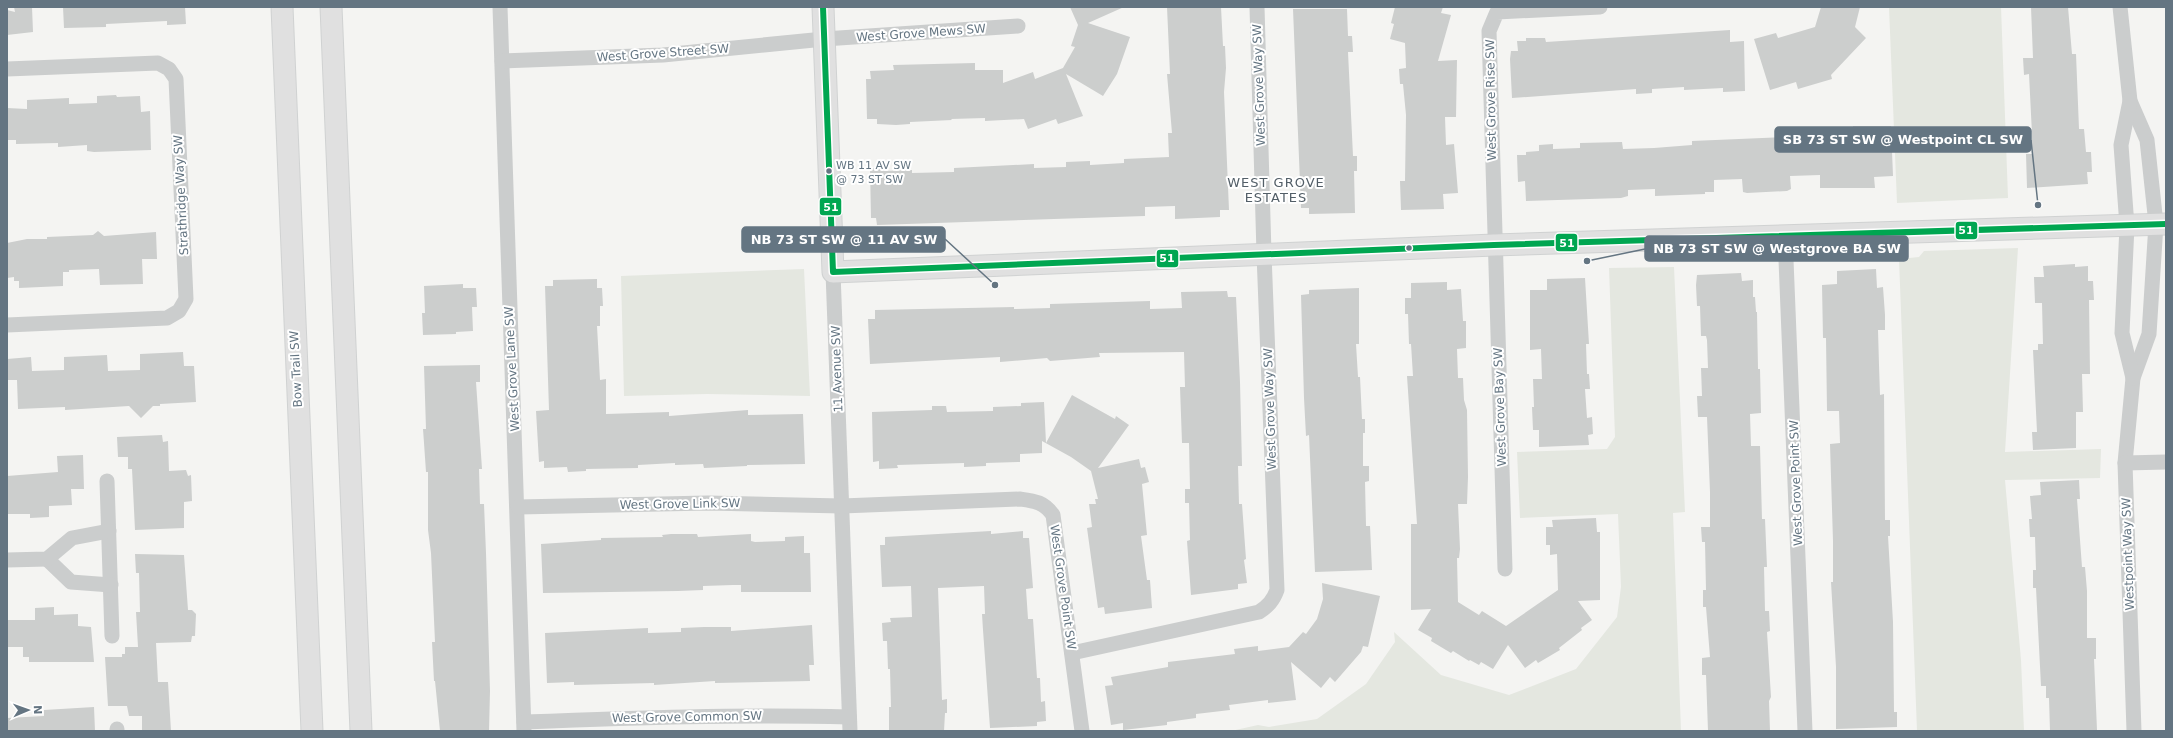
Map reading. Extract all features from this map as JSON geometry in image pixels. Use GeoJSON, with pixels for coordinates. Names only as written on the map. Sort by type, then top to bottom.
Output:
{"type":"FeatureCollection","features":[{"type":"Feature","properties":{"kind":"street","name":"Bow Trail SW"},"geometry":{"type":"LineString","coordinates":[[282,7],[312,731]]}},
{"type":"Feature","properties":{"kind":"street"},"geometry":{"type":"LineString","coordinates":[[331,7],[362,731]]}},
{"type":"Feature","properties":{"kind":"street","name":"West Grove Lane SW"},"geometry":{"type":"LineString","coordinates":[[500,7],[508,300],[518,507],[524,726]]}},
{"type":"Feature","properties":{"kind":"street","name":"11 Avenue SW"},"geometry":{"type":"LineString","coordinates":[[823,7],[850,724]]}},
{"type":"Feature","properties":{"kind":"street","name":"West Grove Way SW"},"geometry":{"type":"LineString","coordinates":[[1072,653],[1259,612],[1267,607],[1274,599],[1277,590],[1264,254],[1257,7]]}},
{"type":"Feature","properties":{"kind":"street","name":"West Grove Rise SW"},"geometry":{"type":"LineString","coordinates":[[1494,245],[1489,31],[1497,12],[1600,7]]}},
{"type":"Feature","properties":{"kind":"street"},"geometry":{"type":"LineString","coordinates":[[2120,7],[2130,101]]}},
{"type":"Feature","properties":{"kind":"street","name":"West Grove Mews SW"},"geometry":{"type":"LineString","coordinates":[[824,39],[1018,26]]}},
{"type":"Feature","properties":{"kind":"street","name":"West Grove Street SW"},"geometry":{"type":"LineString","coordinates":[[502,61],[663,55],[824,39]]}},
{"type":"Feature","properties":{"kind":"street","name":"Strathridge Way SW"},"geometry":{"type":"LineString","coordinates":[[7,69],[158,63],[169,69],[176,78],[186,299],[179,311],[167,318],[7,325]]}},
{"type":"Feature","properties":{"kind":"street","name":"Westpoint Way SW"},"geometry":{"type":"LineString","coordinates":[[2130,101],[2147,140],[2161,224],[2149,334],[2133,378],[2125,463],[2134,731]]}},
{"type":"Feature","properties":{"kind":"street","name":"Westpoint Way SW"},"geometry":{"type":"LineString","coordinates":[[2130,101],[2121,145],[2127,226],[2122,333],[2133,378]]}},
{"type":"Feature","properties":{"kind":"street"},"geometry":{"type":"LineString","coordinates":[[833,272],[1494,245],[2161,224]]}},
{"type":"Feature","properties":{"kind":"street","name":"West Grove Point SW"},"geometry":{"type":"LineString","coordinates":[[1786,235],[1805,731]]}},
{"type":"Feature","properties":{"kind":"street","name":"West Grove Bay SW"},"geometry":{"type":"LineString","coordinates":[[1494,245],[1505,569]]}},
{"type":"Feature","properties":{"kind":"street"},"geometry":{"type":"LineString","coordinates":[[2125,463],[2166,462]]}},
{"type":"Feature","properties":{"kind":"street"},"geometry":{"type":"LineString","coordinates":[[107,481],[112,636]]}},
{"type":"Feature","properties":{"kind":"street","name":"West Grove Point SW"},"geometry":{"type":"LineString","coordinates":[[842,506],[1020,499],[1036,501],[1047,506],[1053,515],[1082,731]]}},
{"type":"Feature","properties":{"kind":"street","name":"West Grove Link SW"},"geometry":{"type":"LineString","coordinates":[[518,507],[708,503],[842,506]]}},
{"type":"Feature","properties":{"kind":"street"},"geometry":{"type":"LineString","coordinates":[[7,560],[47,558],[72,538],[109,531]]}},
{"type":"Feature","properties":{"kind":"street"},"geometry":{"type":"LineString","coordinates":[[47,558],[71,582],[111,585]]}},
{"type":"Feature","properties":{"kind":"street","name":"West Grove Common SW"},"geometry":{"type":"LineString","coordinates":[[524,726],[653,717],[788,716],[850,724]]}},
{"type":"Feature","properties":{"kind":"shaded area"},"geometry":{"type":"Polygon","coordinates":[[[1889,7],[2001,7],[2008,198],[1897,203],[1889,7]]]}},
{"type":"Feature","properties":{"kind":"shaded area"},"geometry":{"type":"Polygon","coordinates":[[[2018,248],[2005,452],[2101,449],[2100,478],[2005,480],[2021,660],[2024,731],[1917,731],[1899,259],[1919,257],[1924,251],[2018,248]]]}},
{"type":"Feature","properties":{"kind":"shaded area"},"geometry":{"type":"Polygon","coordinates":[[[1674,267],[1685,512],[1673,513],[1681,731],[1231,731],[1258,725],[1269,727],[1317,719],[1366,684],[1395,642],[1394,632],[1441,675],[1509,695],[1576,669],[1617,617],[1621,587],[1618,514],[1520,518],[1517,452],[1607,449],[1615,437],[1609,268],[1674,267]]]}},
{"type":"Feature","properties":{"kind":"shaded area"},"geometry":{"type":"Polygon","coordinates":[[[804,269],[810,396],[707,394],[624,396],[621,276],[804,269]]]}},
{"type":"Feature","properties":{"kind":"building"},"geometry":{"type":"Polygon","coordinates":[[[14,7],[32,7],[33,32],[7,35],[7,10],[15,12],[14,7]]]}},
{"type":"Feature","properties":{"kind":"building"},"geometry":{"type":"Polygon","coordinates":[[[63,7],[185,7],[186,24],[167,25],[167,21],[106,24],[106,27],[64,28],[63,7]]]}},
{"type":"Feature","properties":{"kind":"building"},"geometry":{"type":"Polygon","coordinates":[[[1070,7],[1124,7],[1088,23],[1130,37],[1117,74],[1103,96],[1066,74],[1083,116],[1058,124],[1056,119],[1028,129],[1024,119],[985,121],[985,118],[951,119],[952,120],[910,122],[910,124],[896,125],[877,124],[877,119],[867,119],[866,79],[871,79],[870,71],[894,70],[893,65],[975,63],[975,70],[1003,70],[1003,83],[1033,72],[1035,79],[1063,68],[1075,47],[1071,46],[1078,25],[1070,7]]]}},
{"type":"Feature","properties":{"kind":"building"},"geometry":{"type":"Polygon","coordinates":[[[1167,7],[1221,7],[1226,68],[1224,92],[1229,210],[1220,210],[1220,217],[1175,219],[1175,206],[1145,207],[1145,216],[877,225],[876,218],[871,218],[870,168],[883,168],[884,171],[912,170],[912,173],[954,172],[954,168],[1034,164],[1034,168],[1066,167],[1066,162],[1090,161],[1090,165],[1124,163],[1124,159],[1169,157],[1168,133],[1172,133],[1167,74],[1170,74],[1167,7]]]}},
{"type":"Feature","properties":{"kind":"building"},"geometry":{"type":"Polygon","coordinates":[[[1395,7],[1443,7],[1441,13],[1451,15],[1438,61],[1457,60],[1456,117],[1445,117],[1446,145],[1454,144],[1458,193],[1443,194],[1444,209],[1401,210],[1400,181],[1405,181],[1406,115],[1403,84],[1400,84],[1399,69],[1406,68],[1405,43],[1390,39],[1394,24],[1391,23],[1395,7]]]}},
{"type":"Feature","properties":{"kind":"building"},"geometry":{"type":"Polygon","coordinates":[[[1821,7],[1860,7],[1855,27],[1866,38],[1831,75],[1832,79],[1798,89],[1796,82],[1770,90],[1754,39],[1776,33],[1778,38],[1815,27],[1821,7]]]}},
{"type":"Feature","properties":{"kind":"building"},"geometry":{"type":"Polygon","coordinates":[[[2031,7],[2068,7],[2072,54],[2076,54],[2079,129],[2084,129],[2086,152],[2091,152],[2092,172],[2087,172],[2088,184],[2027,188],[2026,154],[2032,154],[2032,134],[2029,74],[2024,75],[2023,58],[2033,58],[2031,7]]]}},
{"type":"Feature","properties":{"kind":"building"},"geometry":{"type":"Polygon","coordinates":[[[1293,9],[1347,9],[1348,36],[1352,36],[1353,52],[1348,52],[1353,156],[1357,156],[1357,171],[1354,171],[1355,213],[1309,214],[1309,208],[1301,208],[1293,9]]]}},
{"type":"Feature","properties":{"kind":"building"},"geometry":{"type":"Polygon","coordinates":[[[1730,30],[1730,42],[1744,41],[1745,91],[1723,92],[1723,88],[1684,90],[1684,87],[1652,89],[1652,93],[1636,94],[1636,89],[1512,98],[1511,51],[1518,51],[1517,41],[1526,41],[1526,38],[1545,38],[1546,42],[1730,30]]]}},
{"type":"Feature","properties":{"kind":"building"},"geometry":{"type":"Polygon","coordinates":[[[116,95],[117,97],[140,96],[141,112],[150,111],[151,150],[94,152],[87,151],[87,145],[58,147],[58,143],[16,144],[16,140],[7,140],[7,108],[27,109],[27,100],[69,98],[69,104],[97,103],[97,96],[116,95]]]}},
{"type":"Feature","properties":{"kind":"building"},"geometry":{"type":"Polygon","coordinates":[[[1853,126],[1891,126],[1893,176],[1874,177],[1875,188],[1820,188],[1820,175],[1790,176],[1791,189],[1787,191],[1747,193],[1743,192],[1742,179],[1714,180],[1714,192],[1705,192],[1705,194],[1655,196],[1655,189],[1628,190],[1628,196],[1621,198],[1526,201],[1525,181],[1518,182],[1517,155],[1526,155],[1526,152],[1539,151],[1539,145],[1553,144],[1553,149],[1580,148],[1580,143],[1622,142],[1623,149],[1654,148],[1692,145],[1692,141],[1853,134],[1853,126]]]}},
{"type":"Feature","properties":{"kind":"building"},"geometry":{"type":"Polygon","coordinates":[[[98,231],[104,236],[156,232],[157,259],[142,259],[143,284],[100,285],[99,269],[69,270],[69,272],[63,272],[63,286],[19,288],[19,281],[14,281],[14,277],[7,278],[7,243],[27,239],[47,239],[47,237],[93,235],[98,231]]]}},
{"type":"Feature","properties":{"kind":"building"},"geometry":{"type":"Polygon","coordinates":[[[2075,264],[2075,267],[2088,266],[2088,281],[2093,281],[2094,300],[2089,300],[2090,374],[2082,374],[2083,412],[2076,412],[2076,448],[2033,450],[2032,432],[2037,432],[2033,350],[2038,350],[2038,344],[2043,344],[2042,303],[2035,303],[2034,277],[2044,277],[2043,266],[2075,264]]]}},
{"type":"Feature","properties":{"kind":"building"},"geometry":{"type":"Polygon","coordinates":[[[1876,269],[1877,288],[1883,287],[1885,315],[1885,330],[1878,330],[1879,365],[1880,395],[1884,394],[1885,520],[1890,520],[1890,536],[1888,536],[1893,622],[1894,712],[1897,712],[1897,727],[1836,729],[1836,667],[1831,582],[1833,582],[1833,541],[1830,444],[1840,443],[1839,411],[1827,411],[1826,338],[1823,338],[1822,285],[1837,284],[1837,271],[1876,269]]]}},
{"type":"Feature","properties":{"kind":"building"},"geometry":{"type":"Polygon","coordinates":[[[1741,273],[1742,281],[1753,280],[1753,297],[1755,297],[1757,312],[1758,369],[1760,369],[1761,413],[1750,414],[1751,446],[1760,446],[1762,519],[1765,519],[1767,567],[1764,567],[1765,611],[1769,611],[1770,631],[1767,632],[1771,697],[1769,701],[1770,731],[1708,731],[1706,675],[1702,675],[1702,658],[1710,657],[1706,607],[1703,607],[1703,590],[1706,590],[1705,542],[1702,542],[1701,527],[1710,527],[1710,492],[1707,417],[1698,417],[1697,396],[1702,396],[1701,368],[1708,368],[1707,340],[1706,336],[1701,336],[1700,306],[1697,306],[1696,285],[1697,275],[1741,273]]]}},
{"type":"Feature","properties":{"kind":"building"},"geometry":{"type":"Polygon","coordinates":[[[1585,278],[1589,344],[1586,344],[1587,374],[1589,374],[1590,389],[1585,389],[1587,418],[1592,417],[1593,434],[1588,435],[1589,445],[1539,447],[1539,430],[1533,430],[1532,407],[1534,407],[1533,379],[1542,379],[1541,349],[1530,350],[1530,290],[1547,290],[1547,279],[1585,278]]]}},
{"type":"Feature","properties":{"kind":"building"},"geometry":{"type":"Polygon","coordinates":[[[597,279],[597,288],[602,288],[603,306],[600,306],[600,326],[597,326],[600,380],[606,379],[606,414],[669,412],[669,416],[748,410],[748,415],[803,414],[805,464],[747,465],[704,468],[703,464],[675,465],[675,463],[638,465],[638,468],[586,469],[586,471],[568,472],[567,467],[544,468],[544,461],[539,462],[536,411],[549,410],[545,286],[553,286],[553,280],[597,279]]]}},
{"type":"Feature","properties":{"kind":"building"},"geometry":{"type":"Polygon","coordinates":[[[1447,282],[1447,290],[1461,289],[1463,321],[1466,321],[1466,348],[1457,349],[1458,378],[1463,378],[1464,400],[1467,410],[1468,477],[1467,504],[1458,504],[1460,549],[1459,558],[1457,558],[1458,602],[1479,615],[1482,611],[1506,626],[1558,590],[1557,554],[1550,555],[1550,545],[1546,545],[1546,527],[1553,527],[1552,520],[1596,518],[1597,532],[1600,532],[1600,600],[1578,601],[1592,620],[1559,648],[1560,650],[1538,663],[1536,660],[1525,668],[1508,645],[1493,669],[1481,662],[1479,665],[1470,660],[1469,661],[1453,651],[1451,653],[1431,641],[1432,638],[1418,630],[1431,609],[1411,610],[1411,524],[1417,524],[1407,376],[1413,376],[1411,344],[1409,344],[1408,314],[1405,314],[1405,298],[1411,298],[1411,283],[1447,282]]]}},
{"type":"Feature","properties":{"kind":"building"},"geometry":{"type":"Polygon","coordinates":[[[463,284],[463,288],[476,288],[477,307],[472,307],[473,331],[456,332],[456,334],[423,335],[422,313],[425,313],[424,286],[463,284]]]}},
{"type":"Feature","properties":{"kind":"building"},"geometry":{"type":"Polygon","coordinates":[[[1359,288],[1359,344],[1356,344],[1358,377],[1360,377],[1362,419],[1365,419],[1365,433],[1363,433],[1363,466],[1369,466],[1369,481],[1365,482],[1366,526],[1370,526],[1372,570],[1315,572],[1309,435],[1306,436],[1304,398],[1301,295],[1309,294],[1309,290],[1359,288]]]}},
{"type":"Feature","properties":{"kind":"building"},"geometry":{"type":"Polygon","coordinates":[[[1227,291],[1228,297],[1236,297],[1240,382],[1242,466],[1238,466],[1239,504],[1242,504],[1246,559],[1244,560],[1247,583],[1238,584],[1238,589],[1191,595],[1187,541],[1190,540],[1189,503],[1185,503],[1185,489],[1190,489],[1189,443],[1182,443],[1180,387],[1185,387],[1184,352],[1099,353],[1100,357],[1050,361],[1047,358],[1000,362],[1000,357],[870,364],[868,319],[875,319],[875,310],[1014,307],[1014,309],[1050,308],[1050,304],[1150,301],[1150,309],[1182,308],[1181,292],[1227,291]]]}},
{"type":"Feature","properties":{"kind":"building"},"geometry":{"type":"Polygon","coordinates":[[[183,352],[184,366],[194,366],[196,402],[160,404],[160,406],[153,406],[141,418],[129,406],[65,410],[65,407],[18,409],[17,380],[7,380],[7,359],[31,357],[32,371],[64,370],[64,357],[107,355],[108,371],[140,370],[140,354],[183,352]]]}},
{"type":"Feature","properties":{"kind":"building"},"geometry":{"type":"Polygon","coordinates":[[[480,365],[480,382],[476,382],[482,469],[479,469],[480,504],[484,504],[486,553],[490,691],[489,731],[440,731],[434,681],[432,642],[435,642],[431,553],[428,530],[428,472],[426,472],[423,429],[426,429],[424,366],[480,365]]]}},
{"type":"Feature","properties":{"kind":"building"},"geometry":{"type":"Polygon","coordinates":[[[1072,395],[1115,419],[1116,416],[1129,425],[1098,468],[1139,459],[1141,468],[1145,467],[1149,482],[1142,484],[1147,535],[1141,536],[1147,580],[1150,580],[1152,608],[1105,614],[1104,607],[1098,608],[1087,528],[1092,527],[1089,504],[1096,504],[1095,499],[1098,499],[1091,471],[1071,457],[1042,441],[1042,453],[1020,454],[1020,462],[986,463],[986,466],[964,467],[964,463],[897,465],[898,468],[879,469],[879,461],[873,462],[872,412],[932,410],[932,406],[946,406],[947,412],[993,411],[993,407],[1021,406],[1021,403],[1044,402],[1046,443],[1072,395]]]}},
{"type":"Feature","properties":{"kind":"building"},"geometry":{"type":"Polygon","coordinates":[[[162,435],[163,442],[168,441],[169,471],[186,470],[188,476],[191,475],[192,501],[184,502],[184,528],[135,530],[132,469],[128,469],[128,457],[118,457],[117,437],[162,435]]]}},
{"type":"Feature","properties":{"kind":"building"},"geometry":{"type":"Polygon","coordinates":[[[83,455],[84,489],[71,489],[72,505],[49,506],[49,517],[30,518],[30,514],[7,514],[7,476],[58,472],[57,456],[83,455]]]}},
{"type":"Feature","properties":{"kind":"building"},"geometry":{"type":"Polygon","coordinates":[[[2079,480],[2080,499],[2077,499],[2082,567],[2085,567],[2087,591],[2087,638],[2096,638],[2096,659],[2094,659],[2097,730],[2050,731],[2049,698],[2046,698],[2046,686],[2041,686],[2036,588],[2033,588],[2033,570],[2036,570],[2035,537],[2030,537],[2029,519],[2032,519],[2030,496],[2041,495],[2040,482],[2079,480]]]}},
{"type":"Feature","properties":{"kind":"building"},"geometry":{"type":"Polygon","coordinates":[[[991,531],[991,534],[1023,531],[1023,538],[1029,538],[1033,588],[1026,589],[1028,619],[1033,619],[1037,678],[1040,678],[1041,702],[1045,701],[1046,721],[1037,722],[1037,726],[990,728],[982,614],[985,614],[984,586],[938,588],[942,700],[947,699],[947,713],[945,713],[944,731],[889,731],[889,707],[891,707],[890,669],[888,669],[887,641],[883,641],[882,623],[891,622],[890,618],[912,617],[911,586],[882,587],[880,545],[885,545],[885,537],[991,531]]]}},
{"type":"Feature","properties":{"kind":"building"},"geometry":{"type":"Polygon","coordinates":[[[697,534],[698,537],[751,534],[751,541],[755,542],[785,541],[785,537],[804,536],[804,553],[810,553],[811,592],[741,592],[741,585],[733,585],[703,586],[703,590],[543,593],[541,544],[601,540],[601,538],[663,537],[662,535],[697,534]]]}},
{"type":"Feature","properties":{"kind":"building"},"geometry":{"type":"Polygon","coordinates":[[[135,554],[184,555],[188,610],[192,610],[196,614],[195,636],[192,636],[191,642],[156,643],[158,682],[168,682],[171,731],[142,731],[142,716],[129,716],[127,706],[108,706],[105,657],[122,657],[122,654],[125,654],[125,647],[138,647],[136,612],[140,612],[139,573],[136,573],[135,554]]]}},
{"type":"Feature","properties":{"kind":"building"},"geometry":{"type":"Polygon","coordinates":[[[1322,583],[1380,596],[1368,647],[1363,646],[1361,652],[1335,682],[1330,677],[1321,688],[1291,662],[1296,700],[1268,703],[1268,700],[1229,705],[1230,710],[1196,714],[1196,718],[1167,722],[1167,725],[1123,730],[1123,723],[1111,725],[1105,686],[1113,685],[1111,677],[1168,667],[1168,662],[1235,654],[1234,649],[1258,646],[1258,651],[1289,647],[1303,632],[1306,634],[1317,619],[1323,599],[1322,583]]]}},
{"type":"Feature","properties":{"kind":"building"},"geometry":{"type":"Polygon","coordinates":[[[54,607],[54,615],[78,614],[78,626],[91,627],[94,662],[29,662],[29,657],[23,657],[23,647],[7,647],[7,620],[35,620],[35,608],[54,607]]]}},
{"type":"Feature","properties":{"kind":"building"},"geometry":{"type":"Polygon","coordinates":[[[812,625],[814,665],[809,665],[810,681],[715,683],[715,681],[654,685],[654,683],[574,685],[574,682],[547,683],[545,633],[648,628],[648,633],[681,632],[681,628],[704,627],[731,627],[731,631],[812,625]]]}},
{"type":"Feature","properties":{"kind":"building"},"geometry":{"type":"Polygon","coordinates":[[[94,707],[95,731],[7,731],[7,718],[44,716],[44,710],[94,707]]]}},
{"type":"Feature","properties":{"kind":"transit line","name":"51"},"geometry":{"type":"LineString","coordinates":[[823,7],[833,272],[1494,245],[2166,224]]}},
{"type":"Feature","properties":{"kind":"place","name":"WB 11 AV SW @ 73 ST SW"},"geometry":{"type":"Point","coordinates":[829,171]}},
{"type":"Feature","properties":{"kind":"place","name":"SB 73 ST SW @ Westpoint CL SW"},"geometry":{"type":"Point","coordinates":[2038,205]}},
{"type":"Feature","properties":{"kind":"place","name":"NB 73 ST SW @ Westgrove BA SW"},"geometry":{"type":"Point","coordinates":[1587,261]}},
{"type":"Feature","properties":{"kind":"place","name":"NB 73 ST SW @ 11 AV SW"},"geometry":{"type":"Point","coordinates":[995,285]}},
{"type":"Feature","properties":{"kind":"district","name":"WEST GROVE ESTATES"},"geometry":{"type":"Point","coordinates":[1276,190]}}]}
